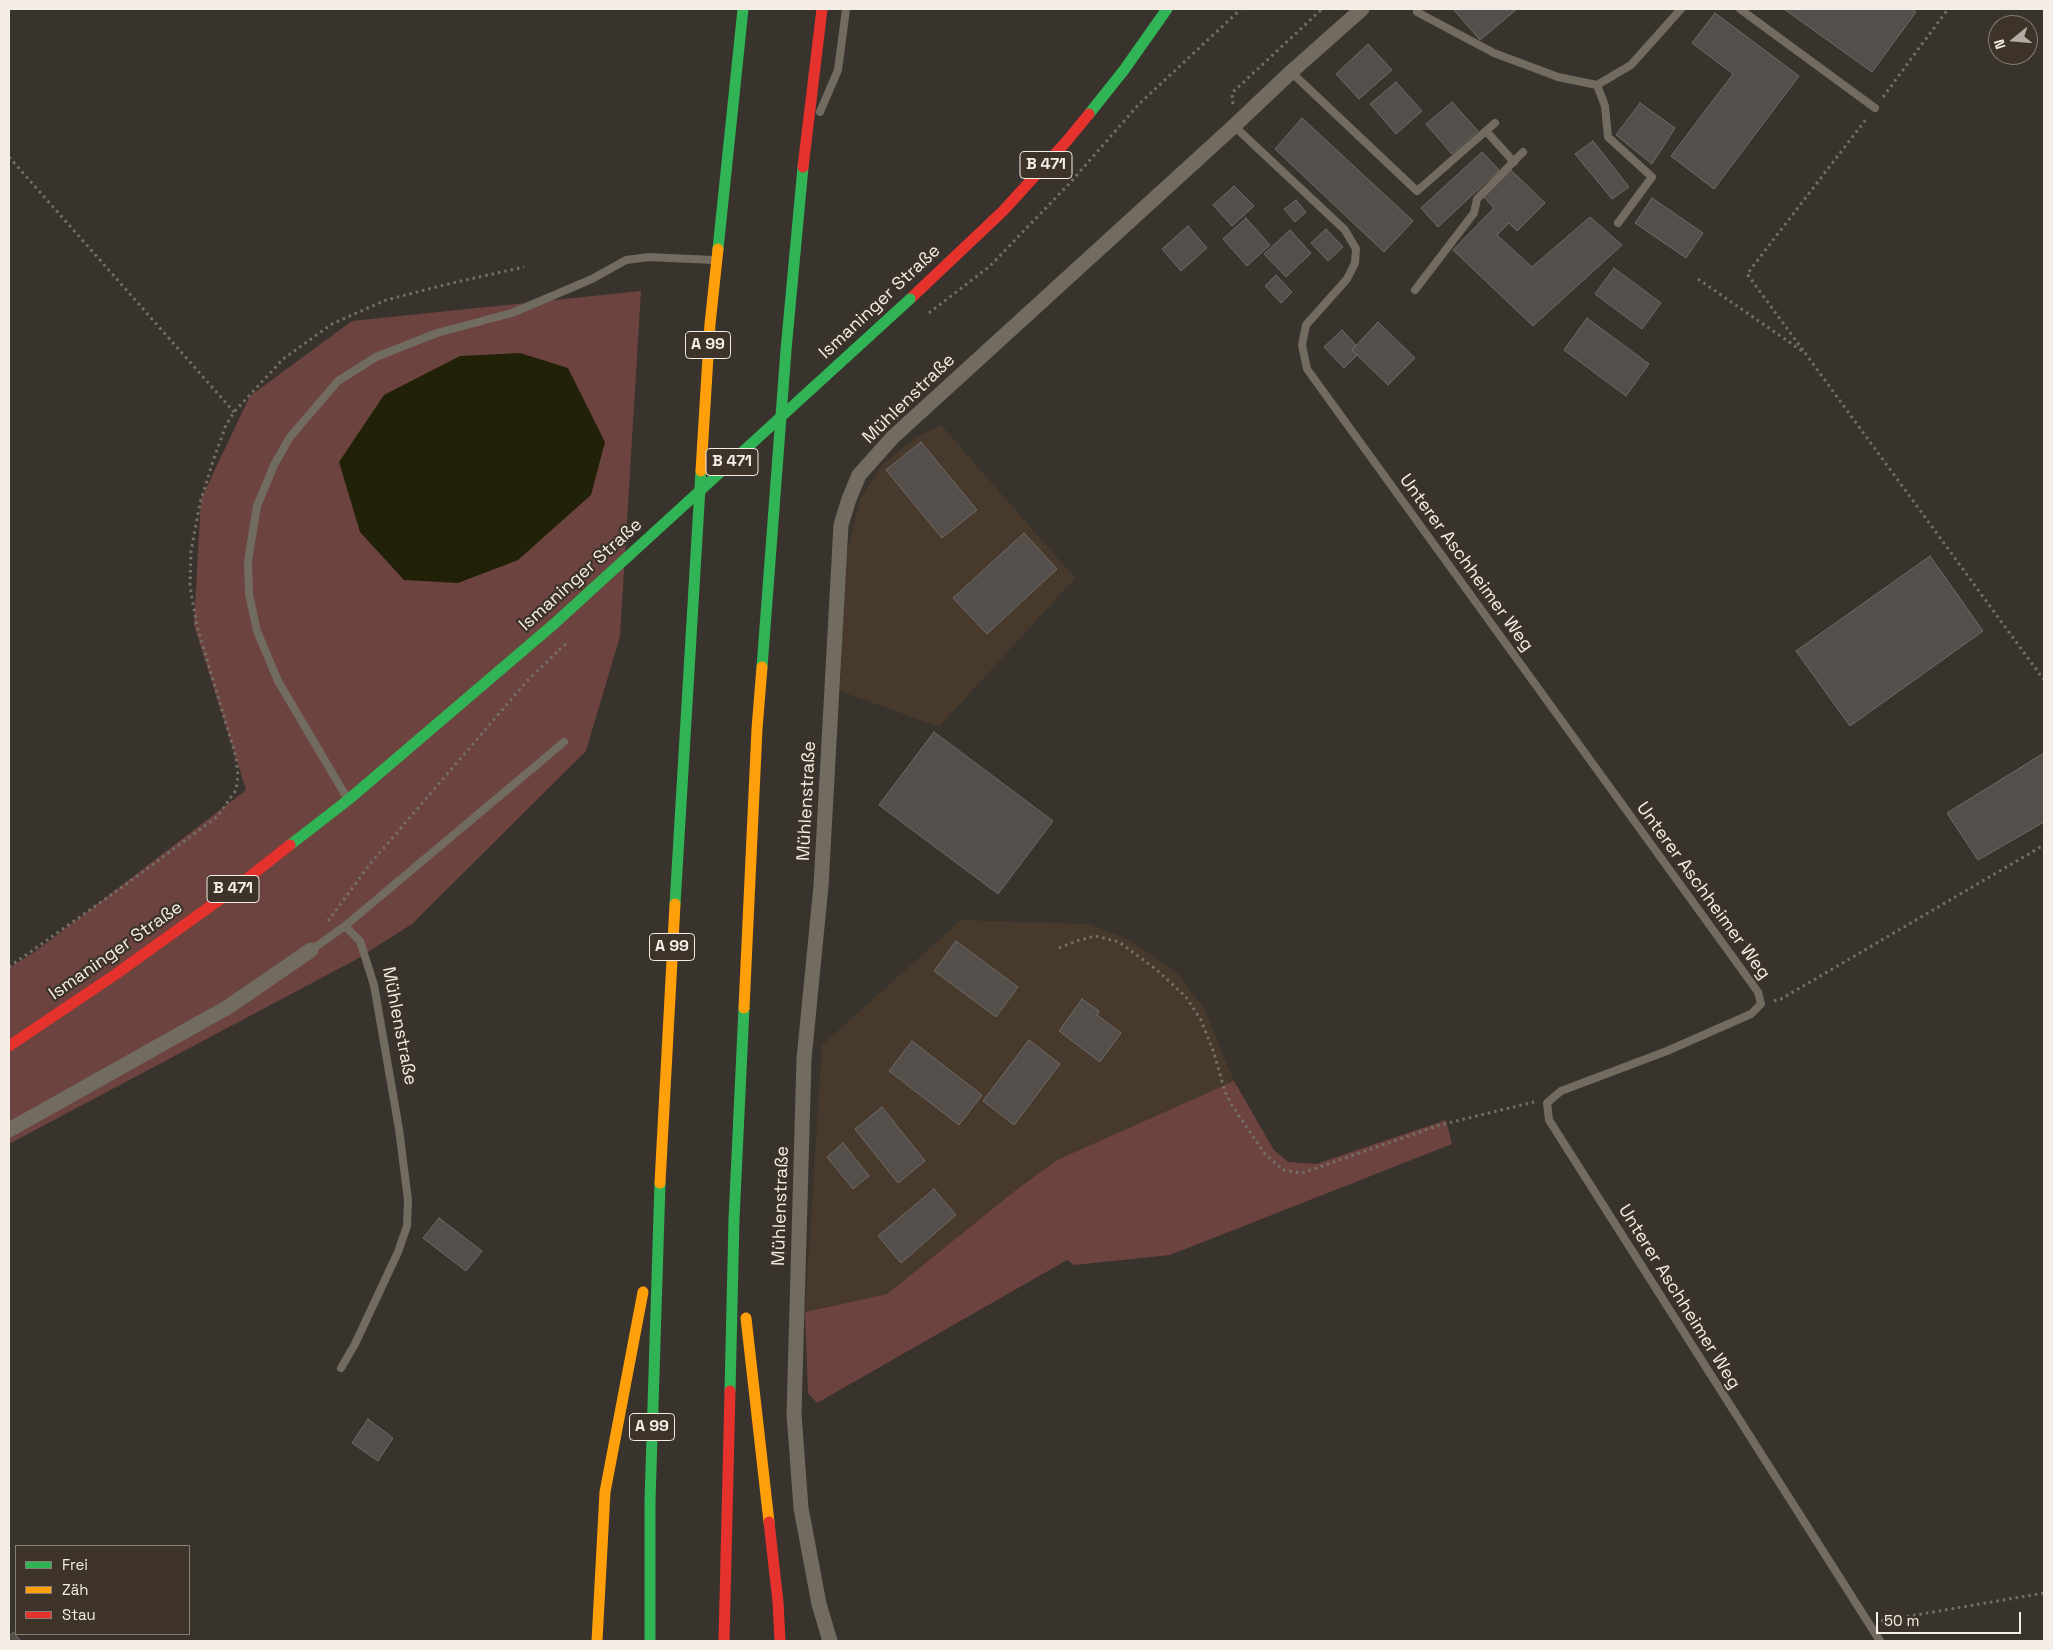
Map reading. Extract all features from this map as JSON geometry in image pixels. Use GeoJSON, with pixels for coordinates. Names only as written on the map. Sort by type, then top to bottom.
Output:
{"type":"FeatureCollection","features":[{"type":"Feature","properties":{"kind":"main road","name":"A 99"},"geometry":{"type":"LineString","coordinates":[[650,1641],[650,1501],[658,1212],[689,653],[706,382],[716,260],[742,9]]}},
{"type":"Feature","properties":{"kind":"main road"},"geometry":{"type":"LineString","coordinates":[[724,1641],[734,1219],[757,729],[786,350],[804,151],[822,9]]}},
{"type":"Feature","properties":{"kind":"main road"},"geometry":{"type":"LineString","coordinates":[[1124,70],[1167,9]]}},
{"type":"Feature","properties":{"kind":"main road","name":"B 471"},"geometry":{"type":"LineString","coordinates":[[1124,70],[1131,42]]}},
{"type":"Feature","properties":{"kind":"main road","name":"B 471"},"geometry":{"type":"LineString","coordinates":[[1124,70],[1152,51]]}},
{"type":"Feature","properties":{"kind":"main road","name":"Ismaninger Straße"},"geometry":{"type":"LineString","coordinates":[[9,1046],[116,974],[226,895],[348,800],[554,624],[910,299],[1003,211],[1036,176],[1124,70]]}},
{"type":"Feature","properties":{"kind":"main road"},"geometry":{"type":"LineString","coordinates":[[596,1641],[605,1492],[658,1212]]}},
{"type":"Feature","properties":{"kind":"main road"},"geometry":{"type":"LineString","coordinates":[[734,1219],[778,1602],[780,1641]]}},
{"type":"Feature","properties":{"kind":"street","name":"Mühlenstraße"},"geometry":{"type":"LineString","coordinates":[[830,1641],[819,1604],[801,1508],[794,1414],[804,1059],[821,886],[841,525],[859,476],[893,437],[1362,9]]}},
{"type":"Feature","properties":{"kind":"street"},"geometry":{"type":"LineString","coordinates":[[9,1130],[228,1007],[311,950]]}},
{"type":"Feature","properties":{"kind":"lane"},"geometry":{"type":"LineString","coordinates":[[804,151],[838,70],[846,9]]}},
{"type":"Feature","properties":{"kind":"lane"},"geometry":{"type":"LineString","coordinates":[[1417,12],[1494,53],[1558,77],[1597,85],[1631,65],[1681,9]]}},
{"type":"Feature","properties":{"kind":"lane"},"geometry":{"type":"LineString","coordinates":[[1740,9],[1875,108]]}},
{"type":"Feature","properties":{"kind":"lane"},"geometry":{"type":"LineString","coordinates":[[1291,72],[1417,191],[1495,123]]}},
{"type":"Feature","properties":{"kind":"lane"},"geometry":{"type":"LineString","coordinates":[[1597,85],[1605,106],[1608,137],[1652,177],[1618,223]]}},
{"type":"Feature","properties":{"kind":"lane","name":"Unterer Aschheimer Weg"},"geometry":{"type":"LineString","coordinates":[[1234,126],[1345,230],[1356,249],[1355,263],[1347,279],[1306,324],[1302,345],[1307,369],[1758,992],[1761,1004],[1751,1014],[1684,1044],[1561,1091],[1547,1103],[1549,1120],[1880,1641]]}},
{"type":"Feature","properties":{"kind":"lane"},"geometry":{"type":"LineString","coordinates":[[1486,131],[1514,162]]}},
{"type":"Feature","properties":{"kind":"lane"},"geometry":{"type":"LineString","coordinates":[[1415,290],[1474,213],[1477,200],[1523,152]]}},
{"type":"Feature","properties":{"kind":"lane"},"geometry":{"type":"LineString","coordinates":[[348,800],[278,681],[257,630],[249,594],[248,560],[257,506],[274,465],[290,437],[338,382],[376,356],[437,333],[512,314],[592,279],[626,260],[649,257],[716,260]]}},
{"type":"Feature","properties":{"kind":"lane"},"geometry":{"type":"LineString","coordinates":[[311,950],[345,926],[564,742]]}},
{"type":"Feature","properties":{"kind":"lane","name":"Mühlenstraße"},"geometry":{"type":"LineString","coordinates":[[341,1368],[355,1344],[398,1252],[407,1226],[408,1200],[399,1129],[374,985],[360,941],[345,926]]}},
{"type":"Feature","properties":{"kind":"path"},"geometry":{"type":"LineString","coordinates":[[924,316],[990,266],[1069,184],[1139,104],[1241,9]]}},
{"type":"Feature","properties":{"kind":"path"},"geometry":{"type":"LineString","coordinates":[[1234,126],[1232,93],[1322,9]]}},
{"type":"Feature","properties":{"kind":"path"},"geometry":{"type":"LineString","coordinates":[[1948,9],[1875,108],[1747,274],[2044,680]]}},
{"type":"Feature","properties":{"kind":"path"},"geometry":{"type":"LineString","coordinates":[[9,157],[234,412]]}},
{"type":"Feature","properties":{"kind":"path"},"geometry":{"type":"LineString","coordinates":[[9,967],[217,817],[236,790],[238,776],[236,757],[197,626],[190,586],[191,551],[200,503],[226,425],[234,412],[283,359],[332,324],[386,300],[452,282],[524,267]]}},
{"type":"Feature","properties":{"kind":"path"},"geometry":{"type":"LineString","coordinates":[[1698,279],[1805,353]]}},
{"type":"Feature","properties":{"kind":"path"},"geometry":{"type":"LineString","coordinates":[[326,923],[370,864],[528,681],[559,650]]}},
{"type":"Feature","properties":{"kind":"path"},"geometry":{"type":"LineString","coordinates":[[1761,1004],[1781,999],[2044,845]]}},
{"type":"Feature","properties":{"kind":"path"},"geometry":{"type":"LineString","coordinates":[[1059,948],[1076,940],[1095,936],[1119,942],[1158,970],[1186,997],[1201,1020],[1233,1107],[1265,1154],[1283,1170],[1302,1173],[1440,1125],[1534,1102],[1547,1103]]}},
{"type":"Feature","properties":{"kind":"path"},"geometry":{"type":"LineString","coordinates":[[1868,1623],[2044,1593]]}},
{"type":"Feature","properties":{"kind":"shaded area"},"geometry":{"type":"Polygon","coordinates":[[[641,291],[620,636],[586,751],[412,924],[357,959],[9,1144],[9,968],[36,951],[246,790],[194,625],[201,499],[250,396],[352,321],[641,291]]]}},
{"type":"Feature","properties":{"kind":"shaded area"},"geometry":{"type":"Polygon","coordinates":[[[520,353],[568,368],[605,442],[591,495],[518,560],[458,583],[404,580],[360,532],[339,462],[384,395],[460,356],[520,353]]]}},
{"type":"Feature","properties":{"kind":"shaded area"},"geometry":{"type":"Polygon","coordinates":[[[941,425],[1075,578],[939,727],[840,691],[845,560],[860,499],[882,465],[916,437],[941,425]]]}},
{"type":"Feature","properties":{"kind":"shaded area"},"geometry":{"type":"Polygon","coordinates":[[[961,920],[1090,924],[1131,941],[1178,974],[1205,1010],[1234,1081],[1057,1160],[1016,1190],[887,1294],[805,1312],[822,1045],[961,920]]]}},
{"type":"Feature","properties":{"kind":"shaded area"},"geometry":{"type":"Polygon","coordinates":[[[1234,1081],[1274,1150],[1288,1162],[1316,1164],[1446,1120],[1452,1144],[1170,1255],[1074,1265],[1067,1260],[817,1403],[808,1393],[805,1312],[887,1294],[1016,1190],[1057,1160],[1234,1081]]]}},
{"type":"Feature","properties":{"kind":"building"},"geometry":{"type":"Polygon","coordinates":[[[1453,9],[1517,9],[1480,40],[1453,9]]]}},
{"type":"Feature","properties":{"kind":"building"},"geometry":{"type":"Polygon","coordinates":[[[1784,9],[1912,9],[1916,12],[1872,72],[1784,9]]]}},
{"type":"Feature","properties":{"kind":"building"},"geometry":{"type":"Polygon","coordinates":[[[1715,13],[1799,76],[1714,189],[1671,156],[1733,74],[1692,43],[1715,13]]]}},
{"type":"Feature","properties":{"kind":"building"},"geometry":{"type":"Polygon","coordinates":[[[1368,44],[1392,70],[1359,99],[1336,74],[1368,44]]]}},
{"type":"Feature","properties":{"kind":"building"},"geometry":{"type":"Polygon","coordinates":[[[1396,82],[1422,111],[1396,134],[1370,104],[1396,82]]]}},
{"type":"Feature","properties":{"kind":"building"},"geometry":{"type":"Polygon","coordinates":[[[1452,102],[1478,131],[1452,154],[1426,124],[1452,102]]]}},
{"type":"Feature","properties":{"kind":"building"},"geometry":{"type":"Polygon","coordinates":[[[1640,103],[1675,128],[1652,164],[1616,135],[1640,103]]]}},
{"type":"Feature","properties":{"kind":"building"},"geometry":{"type":"Polygon","coordinates":[[[1302,118],[1413,221],[1384,252],[1275,149],[1302,118]]]}},
{"type":"Feature","properties":{"kind":"building"},"geometry":{"type":"Polygon","coordinates":[[[1593,141],[1629,187],[1612,199],[1575,154],[1593,141]]]}},
{"type":"Feature","properties":{"kind":"building"},"geometry":{"type":"Polygon","coordinates":[[[1482,152],[1499,170],[1438,227],[1421,208],[1482,152]]]}},
{"type":"Feature","properties":{"kind":"building"},"geometry":{"type":"Polygon","coordinates":[[[1511,170],[1545,203],[1517,231],[1509,223],[1497,235],[1532,267],[1590,217],[1622,245],[1533,326],[1453,250],[1494,208],[1484,197],[1511,170]]]}},
{"type":"Feature","properties":{"kind":"building"},"geometry":{"type":"Polygon","coordinates":[[[1234,186],[1254,206],[1232,226],[1213,205],[1234,186]]]}},
{"type":"Feature","properties":{"kind":"building"},"geometry":{"type":"Polygon","coordinates":[[[1652,198],[1703,233],[1686,258],[1635,223],[1652,198]]]}},
{"type":"Feature","properties":{"kind":"building"},"geometry":{"type":"Polygon","coordinates":[[[1296,200],[1306,212],[1295,222],[1284,209],[1296,200]]]}},
{"type":"Feature","properties":{"kind":"building"},"geometry":{"type":"Polygon","coordinates":[[[1246,218],[1270,245],[1247,266],[1223,239],[1246,218]]]}},
{"type":"Feature","properties":{"kind":"building"},"geometry":{"type":"Polygon","coordinates":[[[1188,226],[1207,248],[1181,271],[1162,249],[1188,226]]]}},
{"type":"Feature","properties":{"kind":"building"},"geometry":{"type":"Polygon","coordinates":[[[1326,229],[1343,247],[1328,261],[1311,243],[1326,229]]]}},
{"type":"Feature","properties":{"kind":"building"},"geometry":{"type":"Polygon","coordinates":[[[1290,230],[1311,253],[1286,277],[1264,254],[1290,230]]]}},
{"type":"Feature","properties":{"kind":"building"},"geometry":{"type":"Polygon","coordinates":[[[1614,268],[1661,303],[1642,329],[1595,294],[1614,268]]]}},
{"type":"Feature","properties":{"kind":"building"},"geometry":{"type":"Polygon","coordinates":[[[1276,275],[1292,292],[1281,303],[1265,286],[1276,275]]]}},
{"type":"Feature","properties":{"kind":"building"},"geometry":{"type":"Polygon","coordinates":[[[1587,318],[1649,364],[1626,396],[1564,350],[1587,318]]]}},
{"type":"Feature","properties":{"kind":"building"},"geometry":{"type":"Polygon","coordinates":[[[1378,322],[1415,358],[1388,385],[1352,350],[1378,322]]]}},
{"type":"Feature","properties":{"kind":"building"},"geometry":{"type":"Polygon","coordinates":[[[1342,330],[1356,345],[1352,350],[1357,355],[1344,368],[1324,347],[1342,330]]]}},
{"type":"Feature","properties":{"kind":"building"},"geometry":{"type":"Polygon","coordinates":[[[921,442],[977,510],[942,538],[886,470],[921,442]]]}},
{"type":"Feature","properties":{"kind":"building"},"geometry":{"type":"Polygon","coordinates":[[[1024,533],[1057,569],[987,634],[953,598],[1024,533]]]}},
{"type":"Feature","properties":{"kind":"building"},"geometry":{"type":"Polygon","coordinates":[[[1930,556],[1983,631],[1850,726],[1796,651],[1930,556]]]}},
{"type":"Feature","properties":{"kind":"building"},"geometry":{"type":"Polygon","coordinates":[[[934,732],[1053,821],[998,894],[879,805],[934,732]]]}},
{"type":"Feature","properties":{"kind":"building"},"geometry":{"type":"Polygon","coordinates":[[[2044,753],[2044,822],[1978,860],[1947,813],[2044,753]]]}},
{"type":"Feature","properties":{"kind":"building"},"geometry":{"type":"Polygon","coordinates":[[[956,941],[1018,987],[996,1017],[934,971],[956,941]]]}},
{"type":"Feature","properties":{"kind":"building"},"geometry":{"type":"Polygon","coordinates":[[[1082,999],[1099,1011],[1097,1015],[1121,1033],[1100,1062],[1059,1031],[1082,999]]]}},
{"type":"Feature","properties":{"kind":"building"},"geometry":{"type":"Polygon","coordinates":[[[1029,1040],[1060,1064],[1014,1125],[983,1101],[1029,1040]]]}},
{"type":"Feature","properties":{"kind":"building"},"geometry":{"type":"Polygon","coordinates":[[[912,1041],[982,1095],[959,1125],[889,1071],[912,1041]]]}},
{"type":"Feature","properties":{"kind":"building"},"geometry":{"type":"Polygon","coordinates":[[[882,1107],[925,1161],[898,1183],[855,1129],[882,1107]]]}},
{"type":"Feature","properties":{"kind":"building"},"geometry":{"type":"Polygon","coordinates":[[[843,1143],[869,1176],[853,1189],[827,1157],[843,1143]]]}},
{"type":"Feature","properties":{"kind":"building"},"geometry":{"type":"Polygon","coordinates":[[[934,1189],[956,1215],[901,1263],[878,1236],[934,1189]]]}},
{"type":"Feature","properties":{"kind":"building"},"geometry":{"type":"Polygon","coordinates":[[[439,1218],[482,1251],[466,1271],[423,1238],[439,1218]]]}},
{"type":"Feature","properties":{"kind":"building"},"geometry":{"type":"Polygon","coordinates":[[[368,1419],[393,1438],[378,1461],[352,1443],[368,1419]]]}},
{"type":"Feature","properties":{"kind":"building"},"geometry":{"type":"Polygon","coordinates":[[[13,1632],[21,1641],[9,1641],[9,1637],[13,1632]]]}},
{"type":"Feature","properties":{"kind":"traffic: fast"},"geometry":{"type":"LineString","coordinates":[[718,249],[743,9]]}},
{"type":"Feature","properties":{"kind":"traffic: fast"},"geometry":{"type":"LineString","coordinates":[[1089,114],[1124,70],[1167,9]]}},
{"type":"Feature","properties":{"kind":"traffic: fast"},"geometry":{"type":"LineString","coordinates":[[762,667],[786,350],[803,167]]}},
{"type":"Feature","properties":{"kind":"traffic: fast"},"geometry":{"type":"LineString","coordinates":[[554,624],[910,299]]}},
{"type":"Feature","properties":{"kind":"traffic: fast"},"geometry":{"type":"LineString","coordinates":[[675,904],[701,471]]}},
{"type":"Feature","properties":{"kind":"traffic: fast"},"geometry":{"type":"LineString","coordinates":[[290,845],[348,800],[554,624]]}},
{"type":"Feature","properties":{"kind":"traffic: fast"},"geometry":{"type":"LineString","coordinates":[[730,1391],[734,1219],[744,1008]]}},
{"type":"Feature","properties":{"kind":"traffic: fast"},"geometry":{"type":"LineString","coordinates":[[650,1641],[650,1501],[660,1183]]}},
{"type":"Feature","properties":{"kind":"traffic: slow"},"geometry":{"type":"LineString","coordinates":[[701,471],[710,324],[718,249]]}},
{"type":"Feature","properties":{"kind":"traffic: slow"},"geometry":{"type":"LineString","coordinates":[[744,1008],[757,729],[762,667]]}},
{"type":"Feature","properties":{"kind":"traffic: slow"},"geometry":{"type":"LineString","coordinates":[[660,1183],[675,904]]}},
{"type":"Feature","properties":{"kind":"traffic: slow"},"geometry":{"type":"LineString","coordinates":[[597,1641],[605,1492],[643,1292]]}},
{"type":"Feature","properties":{"kind":"traffic: slow"},"geometry":{"type":"LineString","coordinates":[[746,1318],[769,1522]]}},
{"type":"Feature","properties":{"kind":"traffic: jam"},"geometry":{"type":"LineString","coordinates":[[803,167],[822,9]]}},
{"type":"Feature","properties":{"kind":"traffic: jam"},"geometry":{"type":"LineString","coordinates":[[910,299],[1003,211],[1089,114]]}},
{"type":"Feature","properties":{"kind":"traffic: jam"},"geometry":{"type":"LineString","coordinates":[[9,1046],[116,974],[226,895],[290,845]]}},
{"type":"Feature","properties":{"kind":"traffic: jam"},"geometry":{"type":"LineString","coordinates":[[724,1641],[730,1391]]}},
{"type":"Feature","properties":{"kind":"traffic: jam"},"geometry":{"type":"LineString","coordinates":[[769,1522],[778,1602],[780,1641]]}}]}
